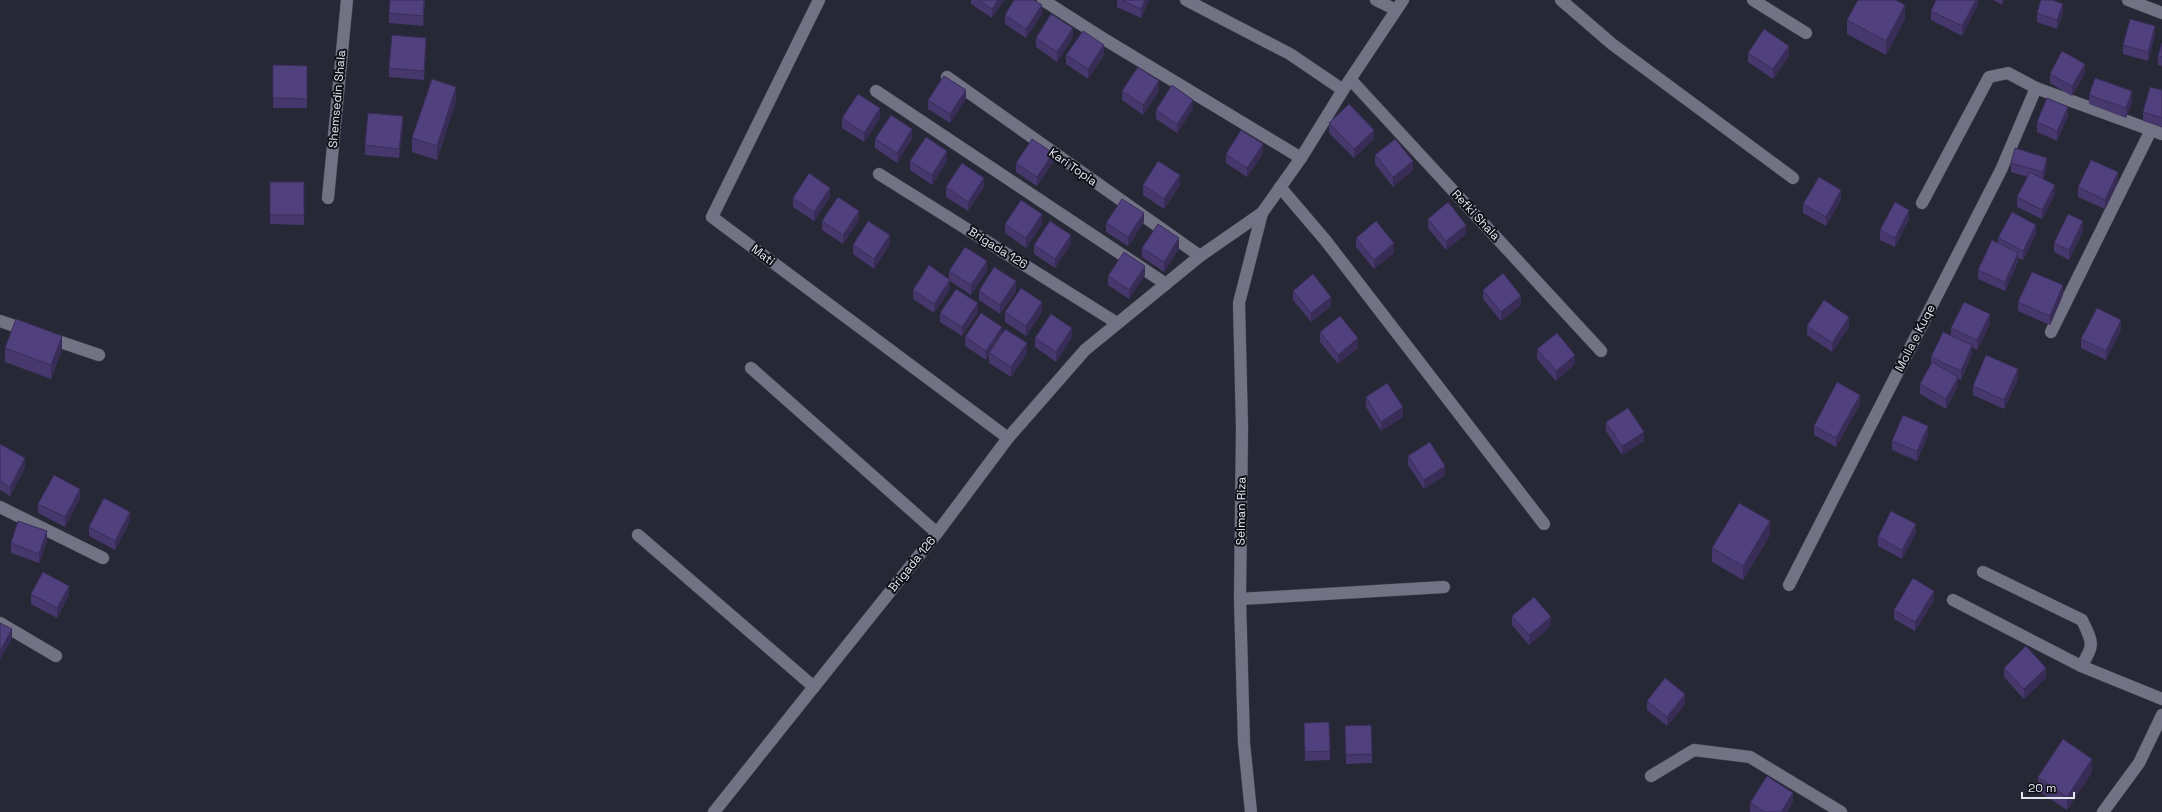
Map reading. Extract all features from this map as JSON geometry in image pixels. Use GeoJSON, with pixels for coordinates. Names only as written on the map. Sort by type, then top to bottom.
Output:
{"type":"FeatureCollection","features":[{"type":"Feature","properties":{"kind":"street","name":"Shemsedin Shala"},"geometry":{"type":"LineString","coordinates":[[328,198],[347,0]]}},
{"type":"Feature","properties":{"kind":"street","name":"Mati"},"geometry":{"type":"LineString","coordinates":[[818,0],[712,217],[1008,438]]}},
{"type":"Feature","properties":{"kind":"street"},"geometry":{"type":"LineString","coordinates":[[1043,0],[1136,59],[1301,158]]}},
{"type":"Feature","properties":{"kind":"street"},"geometry":{"type":"LineString","coordinates":[[1186,0],[1290,54],[1343,90]]}},
{"type":"Feature","properties":{"kind":"street"},"geometry":{"type":"LineString","coordinates":[[1262,213],[1301,158],[1343,90],[1399,5],[1376,0]]}},
{"type":"Feature","properties":{"kind":"street"},"geometry":{"type":"LineString","coordinates":[[1561,0],[1612,44],[1793,178]]}},
{"type":"Feature","properties":{"kind":"street"},"geometry":{"type":"LineString","coordinates":[[1753,0],[1806,33]]}},
{"type":"Feature","properties":{"kind":"street"},"geometry":{"type":"LineString","coordinates":[[2128,0],[2162,13]]}},
{"type":"Feature","properties":{"kind":"street"},"geometry":{"type":"LineString","coordinates":[[1922,203],[1989,77],[2008,73],[2036,88],[2156,132],[2051,332]]}},
{"type":"Feature","properties":{"kind":"street","name":"Kari Topia"},"geometry":{"type":"LineString","coordinates":[[947,77],[1200,256]]}},
{"type":"Feature","properties":{"kind":"street","name":"Refki Shala"},"geometry":{"type":"LineString","coordinates":[[1351,80],[1601,351]]}},
{"type":"Feature","properties":{"kind":"street","name":"Molla e Kuqe"},"geometry":{"type":"LineString","coordinates":[[1789,585],[2001,170],[2036,88]]}},
{"type":"Feature","properties":{"kind":"street"},"geometry":{"type":"LineString","coordinates":[[876,91],[1166,284]]}},
{"type":"Feature","properties":{"kind":"street","name":"Brigada 126"},"geometry":{"type":"LineString","coordinates":[[879,174],[1117,323]]}},
{"type":"Feature","properties":{"kind":"street"},"geometry":{"type":"LineString","coordinates":[[1280,187],[1326,241],[1544,524]]}},
{"type":"Feature","properties":{"kind":"street","name":"Brigada 126"},"geometry":{"type":"LineString","coordinates":[[714,812],[909,566],[937,533],[1008,438],[1085,350],[1200,256],[1262,213]]}},
{"type":"Feature","properties":{"kind":"street","name":"Selman Riza"},"geometry":{"type":"LineString","coordinates":[[1251,812],[1244,743],[1240,599],[1242,428],[1239,304],[1262,213]]}},
{"type":"Feature","properties":{"kind":"street"},"geometry":{"type":"LineString","coordinates":[[0,321],[99,355]]}},
{"type":"Feature","properties":{"kind":"street"},"geometry":{"type":"LineString","coordinates":[[751,368],[937,533]]}},
{"type":"Feature","properties":{"kind":"street"},"geometry":{"type":"LineString","coordinates":[[0,507],[103,558]]}},
{"type":"Feature","properties":{"kind":"street"},"geometry":{"type":"LineString","coordinates":[[638,535],[814,687]]}},
{"type":"Feature","properties":{"kind":"street"},"geometry":{"type":"LineString","coordinates":[[1983,572],[2082,620],[2090,637],[2091,650],[2081,666]]}},
{"type":"Feature","properties":{"kind":"street"},"geometry":{"type":"LineString","coordinates":[[1240,599],[1444,587]]}},
{"type":"Feature","properties":{"kind":"street"},"geometry":{"type":"LineString","coordinates":[[1953,600],[2081,666],[2162,699]]}},
{"type":"Feature","properties":{"kind":"street"},"geometry":{"type":"LineString","coordinates":[[0,622],[56,656]]}},
{"type":"Feature","properties":{"kind":"street"},"geometry":{"type":"LineString","coordinates":[[2103,812],[2139,763],[2162,715]]}},
{"type":"Feature","properties":{"kind":"street"},"geometry":{"type":"LineString","coordinates":[[1651,776],[1694,750],[1750,757],[1841,812]]}},
{"type":"Feature","properties":{"kind":"building"},"geometry":{"type":"Polygon","coordinates":[[[390,0],[424,0],[423,16],[389,13],[390,0]]]}},
{"type":"Feature","properties":{"kind":"building"},"geometry":{"type":"Polygon","coordinates":[[[979,0],[998,0],[992,9],[979,0]]]}},
{"type":"Feature","properties":{"kind":"building"},"geometry":{"type":"Polygon","coordinates":[[[1014,0],[1034,0],[1042,5],[1026,29],[1005,15],[1014,0]]]}},
{"type":"Feature","properties":{"kind":"building"},"geometry":{"type":"Polygon","coordinates":[[[1122,0],[1145,0],[1141,9],[1122,0]]]}},
{"type":"Feature","properties":{"kind":"building"},"geometry":{"type":"Polygon","coordinates":[[[1858,0],[1896,0],[1905,5],[1886,41],[1847,20],[1858,0]]]}},
{"type":"Feature","properties":{"kind":"building"},"geometry":{"type":"Polygon","coordinates":[[[1936,0],[1976,0],[1962,26],[1931,11],[1936,0]]]}},
{"type":"Feature","properties":{"kind":"building"},"geometry":{"type":"Polygon","coordinates":[[[2041,0],[2052,0],[2063,4],[2057,20],[2037,13],[2041,0]]]}},
{"type":"Feature","properties":{"kind":"building"},"geometry":{"type":"Polygon","coordinates":[[[1051,14],[1073,28],[1057,52],[1036,38],[1051,14]]]}},
{"type":"Feature","properties":{"kind":"building"},"geometry":{"type":"Polygon","coordinates":[[[2130,19],[2155,26],[2148,52],[2123,45],[2130,19]]]}},
{"type":"Feature","properties":{"kind":"building"},"geometry":{"type":"Polygon","coordinates":[[[1764,29],[1789,46],[1773,69],[1748,53],[1764,29]]]}},
{"type":"Feature","properties":{"kind":"building"},"geometry":{"type":"Polygon","coordinates":[[[1083,31],[1104,45],[1088,69],[1066,55],[1083,31]]]}},
{"type":"Feature","properties":{"kind":"building"},"geometry":{"type":"Polygon","coordinates":[[[392,35],[426,38],[424,71],[389,68],[392,35]]]}},
{"type":"Feature","properties":{"kind":"building"},"geometry":{"type":"Polygon","coordinates":[[[2162,43],[2162,57],[2158,56],[2162,43]]]}},
{"type":"Feature","properties":{"kind":"building"},"geometry":{"type":"Polygon","coordinates":[[[2062,51],[2085,64],[2072,86],[2050,74],[2062,51]]]}},
{"type":"Feature","properties":{"kind":"building"},"geometry":{"type":"Polygon","coordinates":[[[273,65],[307,66],[307,99],[273,98],[273,65]]]}},
{"type":"Feature","properties":{"kind":"building"},"geometry":{"type":"Polygon","coordinates":[[[1138,67],[1159,81],[1143,105],[1122,91],[1138,67]]]}},
{"type":"Feature","properties":{"kind":"building"},"geometry":{"type":"Polygon","coordinates":[[[944,76],[966,90],[950,114],[928,100],[944,76]]]}},
{"type":"Feature","properties":{"kind":"building"},"geometry":{"type":"Polygon","coordinates":[[[2095,78],[2132,91],[2126,108],[2089,95],[2095,78]]]}},
{"type":"Feature","properties":{"kind":"building"},"geometry":{"type":"Polygon","coordinates":[[[432,79],[456,87],[437,146],[412,138],[432,79]]]}},
{"type":"Feature","properties":{"kind":"building"},"geometry":{"type":"Polygon","coordinates":[[[1172,85],[1193,100],[1177,124],[1156,110],[1172,85]]]}},
{"type":"Feature","properties":{"kind":"building"},"geometry":{"type":"Polygon","coordinates":[[[2150,87],[2162,90],[2162,118],[2143,112],[2150,87]]]}},
{"type":"Feature","properties":{"kind":"building"},"geometry":{"type":"Polygon","coordinates":[[[858,94],[880,108],[864,133],[842,118],[858,94]]]}},
{"type":"Feature","properties":{"kind":"building"},"geometry":{"type":"Polygon","coordinates":[[[2047,98],[2068,107],[2057,131],[2037,122],[2047,98]]]}},
{"type":"Feature","properties":{"kind":"building"},"geometry":{"type":"Polygon","coordinates":[[[1349,104],[1374,130],[1354,149],[1329,123],[1349,104]]]}},
{"type":"Feature","properties":{"kind":"building"},"geometry":{"type":"Polygon","coordinates":[[[368,113],[403,116],[399,149],[365,145],[368,113]]]}},
{"type":"Feature","properties":{"kind":"building"},"geometry":{"type":"Polygon","coordinates":[[[891,115],[912,129],[897,153],[875,139],[891,115]]]}},
{"type":"Feature","properties":{"kind":"building"},"geometry":{"type":"Polygon","coordinates":[[[1241,130],[1263,144],[1247,168],[1226,154],[1241,130]]]}},
{"type":"Feature","properties":{"kind":"building"},"geometry":{"type":"Polygon","coordinates":[[[926,137],[947,151],[932,175],[910,161],[926,137]]]}},
{"type":"Feature","properties":{"kind":"building"},"geometry":{"type":"Polygon","coordinates":[[[1032,139],[1053,153],[1037,177],[1016,163],[1032,139]]]}},
{"type":"Feature","properties":{"kind":"building"},"geometry":{"type":"Polygon","coordinates":[[[1395,139],[1413,161],[1393,177],[1375,155],[1395,139]]]}},
{"type":"Feature","properties":{"kind":"building"},"geometry":{"type":"Polygon","coordinates":[[[2015,148],[2047,158],[2043,172],[2011,163],[2015,148]]]}},
{"type":"Feature","properties":{"kind":"building"},"geometry":{"type":"Polygon","coordinates":[[[2091,160],[2118,172],[2105,200],[2078,187],[2091,160]]]}},
{"type":"Feature","properties":{"kind":"building"},"geometry":{"type":"Polygon","coordinates":[[[1158,161],[1180,175],[1164,199],[1143,185],[1158,161]]]}},
{"type":"Feature","properties":{"kind":"building"},"geometry":{"type":"Polygon","coordinates":[[[962,163],[984,178],[968,202],[946,187],[962,163]]]}},
{"type":"Feature","properties":{"kind":"building"},"geometry":{"type":"Polygon","coordinates":[[[2030,172],[2055,185],[2042,210],[2017,197],[2030,172]]]}},
{"type":"Feature","properties":{"kind":"building"},"geometry":{"type":"Polygon","coordinates":[[[809,173],[830,188],[814,212],[793,198],[809,173]]]}},
{"type":"Feature","properties":{"kind":"building"},"geometry":{"type":"Polygon","coordinates":[[[1819,177],[1841,190],[1826,217],[1803,204],[1819,177]]]}},
{"type":"Feature","properties":{"kind":"building"},"geometry":{"type":"Polygon","coordinates":[[[270,182],[304,182],[304,215],[270,215],[270,182]]]}},
{"type":"Feature","properties":{"kind":"building"},"geometry":{"type":"Polygon","coordinates":[[[838,197],[859,211],[843,235],[822,221],[838,197]]]}},
{"type":"Feature","properties":{"kind":"building"},"geometry":{"type":"Polygon","coordinates":[[[1122,199],[1144,213],[1128,237],[1106,223],[1122,199]]]}},
{"type":"Feature","properties":{"kind":"building"},"geometry":{"type":"Polygon","coordinates":[[[1021,200],[1042,214],[1026,238],[1005,224],[1021,200]]]}},
{"type":"Feature","properties":{"kind":"building"},"geometry":{"type":"Polygon","coordinates":[[[1448,202],[1466,225],[1446,241],[1428,219],[1448,202]]]}},
{"type":"Feature","properties":{"kind":"building"},"geometry":{"type":"Polygon","coordinates":[[[1895,202],[1909,210],[1895,238],[1880,230],[1895,202]]]}},
{"type":"Feature","properties":{"kind":"building"},"geometry":{"type":"Polygon","coordinates":[[[2012,212],[2036,225],[2023,251],[1998,238],[2012,212]]]}},
{"type":"Feature","properties":{"kind":"building"},"geometry":{"type":"Polygon","coordinates":[[[2068,214],[2083,221],[2069,250],[2054,243],[2068,214]]]}},
{"type":"Feature","properties":{"kind":"building"},"geometry":{"type":"Polygon","coordinates":[[[868,221],[890,235],[874,259],[853,245],[868,221]]]}},
{"type":"Feature","properties":{"kind":"building"},"geometry":{"type":"Polygon","coordinates":[[[1050,221],[1071,235],[1055,259],[1034,245],[1050,221]]]}},
{"type":"Feature","properties":{"kind":"building"},"geometry":{"type":"Polygon","coordinates":[[[1376,221],[1394,243],[1374,260],[1356,238],[1376,221]]]}},
{"type":"Feature","properties":{"kind":"building"},"geometry":{"type":"Polygon","coordinates":[[[1158,224],[1179,238],[1164,262],[1142,248],[1158,224]]]}},
{"type":"Feature","properties":{"kind":"building"},"geometry":{"type":"Polygon","coordinates":[[[1992,240],[2018,253],[2005,282],[1978,270],[1992,240]]]}},
{"type":"Feature","properties":{"kind":"building"},"geometry":{"type":"Polygon","coordinates":[[[965,247],[987,261],[971,285],[949,271],[965,247]]]}},
{"type":"Feature","properties":{"kind":"building"},"geometry":{"type":"Polygon","coordinates":[[[1124,252],[1145,266],[1129,290],[1108,276],[1124,252]]]}},
{"type":"Feature","properties":{"kind":"building"},"geometry":{"type":"Polygon","coordinates":[[[929,265],[950,280],[934,304],[913,290],[929,265]]]}},
{"type":"Feature","properties":{"kind":"building"},"geometry":{"type":"Polygon","coordinates":[[[994,267],[1016,281],[1000,305],[979,291],[994,267]]]}},
{"type":"Feature","properties":{"kind":"building"},"geometry":{"type":"Polygon","coordinates":[[[2032,272],[2063,285],[2050,316],[2018,302],[2032,272]]]}},
{"type":"Feature","properties":{"kind":"building"},"geometry":{"type":"Polygon","coordinates":[[[1503,273],[1521,296],[1501,312],[1483,290],[1503,273]]]}},
{"type":"Feature","properties":{"kind":"building"},"geometry":{"type":"Polygon","coordinates":[[[1313,274],[1331,297],[1311,313],[1293,291],[1313,274]]]}},
{"type":"Feature","properties":{"kind":"building"},"geometry":{"type":"Polygon","coordinates":[[[1021,288],[1042,302],[1026,326],[1005,312],[1021,288]]]}},
{"type":"Feature","properties":{"kind":"building"},"geometry":{"type":"Polygon","coordinates":[[[956,289],[978,303],[962,327],[940,313],[956,289]]]}},
{"type":"Feature","properties":{"kind":"building"},"geometry":{"type":"Polygon","coordinates":[[[1824,300],[1849,317],[1832,343],[1807,326],[1824,300]]]}},
{"type":"Feature","properties":{"kind":"building"},"geometry":{"type":"Polygon","coordinates":[[[1964,302],[1990,314],[1977,340],[1951,328],[1964,302]]]}},
{"type":"Feature","properties":{"kind":"building"},"geometry":{"type":"Polygon","coordinates":[[[2097,308],[2121,320],[2106,351],[2081,339],[2097,308]]]}},
{"type":"Feature","properties":{"kind":"building"},"geometry":{"type":"Polygon","coordinates":[[[981,313],[1002,327],[986,351],[965,337],[981,313]]]}},
{"type":"Feature","properties":{"kind":"building"},"geometry":{"type":"Polygon","coordinates":[[[1051,314],[1072,328],[1056,352],[1035,338],[1051,314]]]}},
{"type":"Feature","properties":{"kind":"building"},"geometry":{"type":"Polygon","coordinates":[[[1340,316],[1358,338],[1338,355],[1320,332],[1340,316]]]}},
{"type":"Feature","properties":{"kind":"building"},"geometry":{"type":"Polygon","coordinates":[[[16,319],[62,336],[51,365],[5,348],[16,319]]]}},
{"type":"Feature","properties":{"kind":"building"},"geometry":{"type":"Polygon","coordinates":[[[1005,329],[1027,343],[1011,367],[989,353],[1005,329]]]}},
{"type":"Feature","properties":{"kind":"building"},"geometry":{"type":"Polygon","coordinates":[[[1943,332],[1972,345],[1961,371],[1931,357],[1943,332]]]}},
{"type":"Feature","properties":{"kind":"building"},"geometry":{"type":"Polygon","coordinates":[[[1557,333],[1575,355],[1556,371],[1537,349],[1557,333]]]}},
{"type":"Feature","properties":{"kind":"building"},"geometry":{"type":"Polygon","coordinates":[[[1986,355],[2018,369],[2004,400],[1973,386],[1986,355]]]}},
{"type":"Feature","properties":{"kind":"building"},"geometry":{"type":"Polygon","coordinates":[[[1932,362],[1958,377],[1946,399],[1920,384],[1932,362]]]}},
{"type":"Feature","properties":{"kind":"building"},"geometry":{"type":"Polygon","coordinates":[[[1837,382],[1860,395],[1836,438],[1814,426],[1837,382]]]}},
{"type":"Feature","properties":{"kind":"building"},"geometry":{"type":"Polygon","coordinates":[[[1387,383],[1403,407],[1381,422],[1366,397],[1387,383]]]}},
{"type":"Feature","properties":{"kind":"building"},"geometry":{"type":"Polygon","coordinates":[[[1628,408],[1644,432],[1622,446],[1606,422],[1628,408]]]}},
{"type":"Feature","properties":{"kind":"building"},"geometry":{"type":"Polygon","coordinates":[[[1903,415],[1928,426],[1917,451],[1892,441],[1903,415]]]}},
{"type":"Feature","properties":{"kind":"building"},"geometry":{"type":"Polygon","coordinates":[[[1430,442],[1445,466],[1424,480],[1408,456],[1430,442]]]}},
{"type":"Feature","properties":{"kind":"building"},"geometry":{"type":"Polygon","coordinates":[[[0,444],[25,458],[10,487],[0,481],[0,444]]]}},
{"type":"Feature","properties":{"kind":"building"},"geometry":{"type":"Polygon","coordinates":[[[54,475],[80,489],[65,517],[38,504],[54,475]]]}},
{"type":"Feature","properties":{"kind":"building"},"geometry":{"type":"Polygon","coordinates":[[[104,498],[130,512],[115,541],[89,527],[104,498]]]}},
{"type":"Feature","properties":{"kind":"building"},"geometry":{"type":"Polygon","coordinates":[[[1739,503],[1770,521],[1743,566],[1712,548],[1739,503]]]}},
{"type":"Feature","properties":{"kind":"building"},"geometry":{"type":"Polygon","coordinates":[[[1891,511],[1916,524],[1902,550],[1878,537],[1891,511]]]}},
{"type":"Feature","properties":{"kind":"building"},"geometry":{"type":"Polygon","coordinates":[[[18,521],[47,531],[39,554],[11,543],[18,521]]]}},
{"type":"Feature","properties":{"kind":"building"},"geometry":{"type":"Polygon","coordinates":[[[43,572],[69,586],[57,608],[31,594],[43,572]]]}},
{"type":"Feature","properties":{"kind":"building"},"geometry":{"type":"Polygon","coordinates":[[[1913,578],[1934,591],[1915,622],[1894,610],[1913,578]]]}},
{"type":"Feature","properties":{"kind":"building"},"geometry":{"type":"Polygon","coordinates":[[[1534,597],[1551,617],[1529,635],[1512,616],[1534,597]]]}},
{"type":"Feature","properties":{"kind":"building"},"geometry":{"type":"Polygon","coordinates":[[[0,623],[12,629],[0,651],[0,623]]]}},
{"type":"Feature","properties":{"kind":"building"},"geometry":{"type":"Polygon","coordinates":[[[2026,646],[2046,668],[2024,689],[2004,668],[2026,646]]]}},
{"type":"Feature","properties":{"kind":"building"},"geometry":{"type":"Polygon","coordinates":[[[1665,678],[1685,694],[1667,717],[1647,701],[1665,678]]]}},
{"type":"Feature","properties":{"kind":"building"},"geometry":{"type":"Polygon","coordinates":[[[1329,722],[1330,751],[1305,752],[1304,723],[1329,722]]]}},
{"type":"Feature","properties":{"kind":"building"},"geometry":{"type":"Polygon","coordinates":[[[1371,725],[1372,754],[1346,755],[1345,726],[1371,725]]]}},
{"type":"Feature","properties":{"kind":"building"},"geometry":{"type":"Polygon","coordinates":[[[2063,739],[2092,759],[2067,797],[2038,777],[2063,739]]]}},
{"type":"Feature","properties":{"kind":"building"},"geometry":{"type":"Polygon","coordinates":[[[1767,776],[1793,793],[1781,812],[1765,812],[1750,803],[1767,776]]]}}]}
